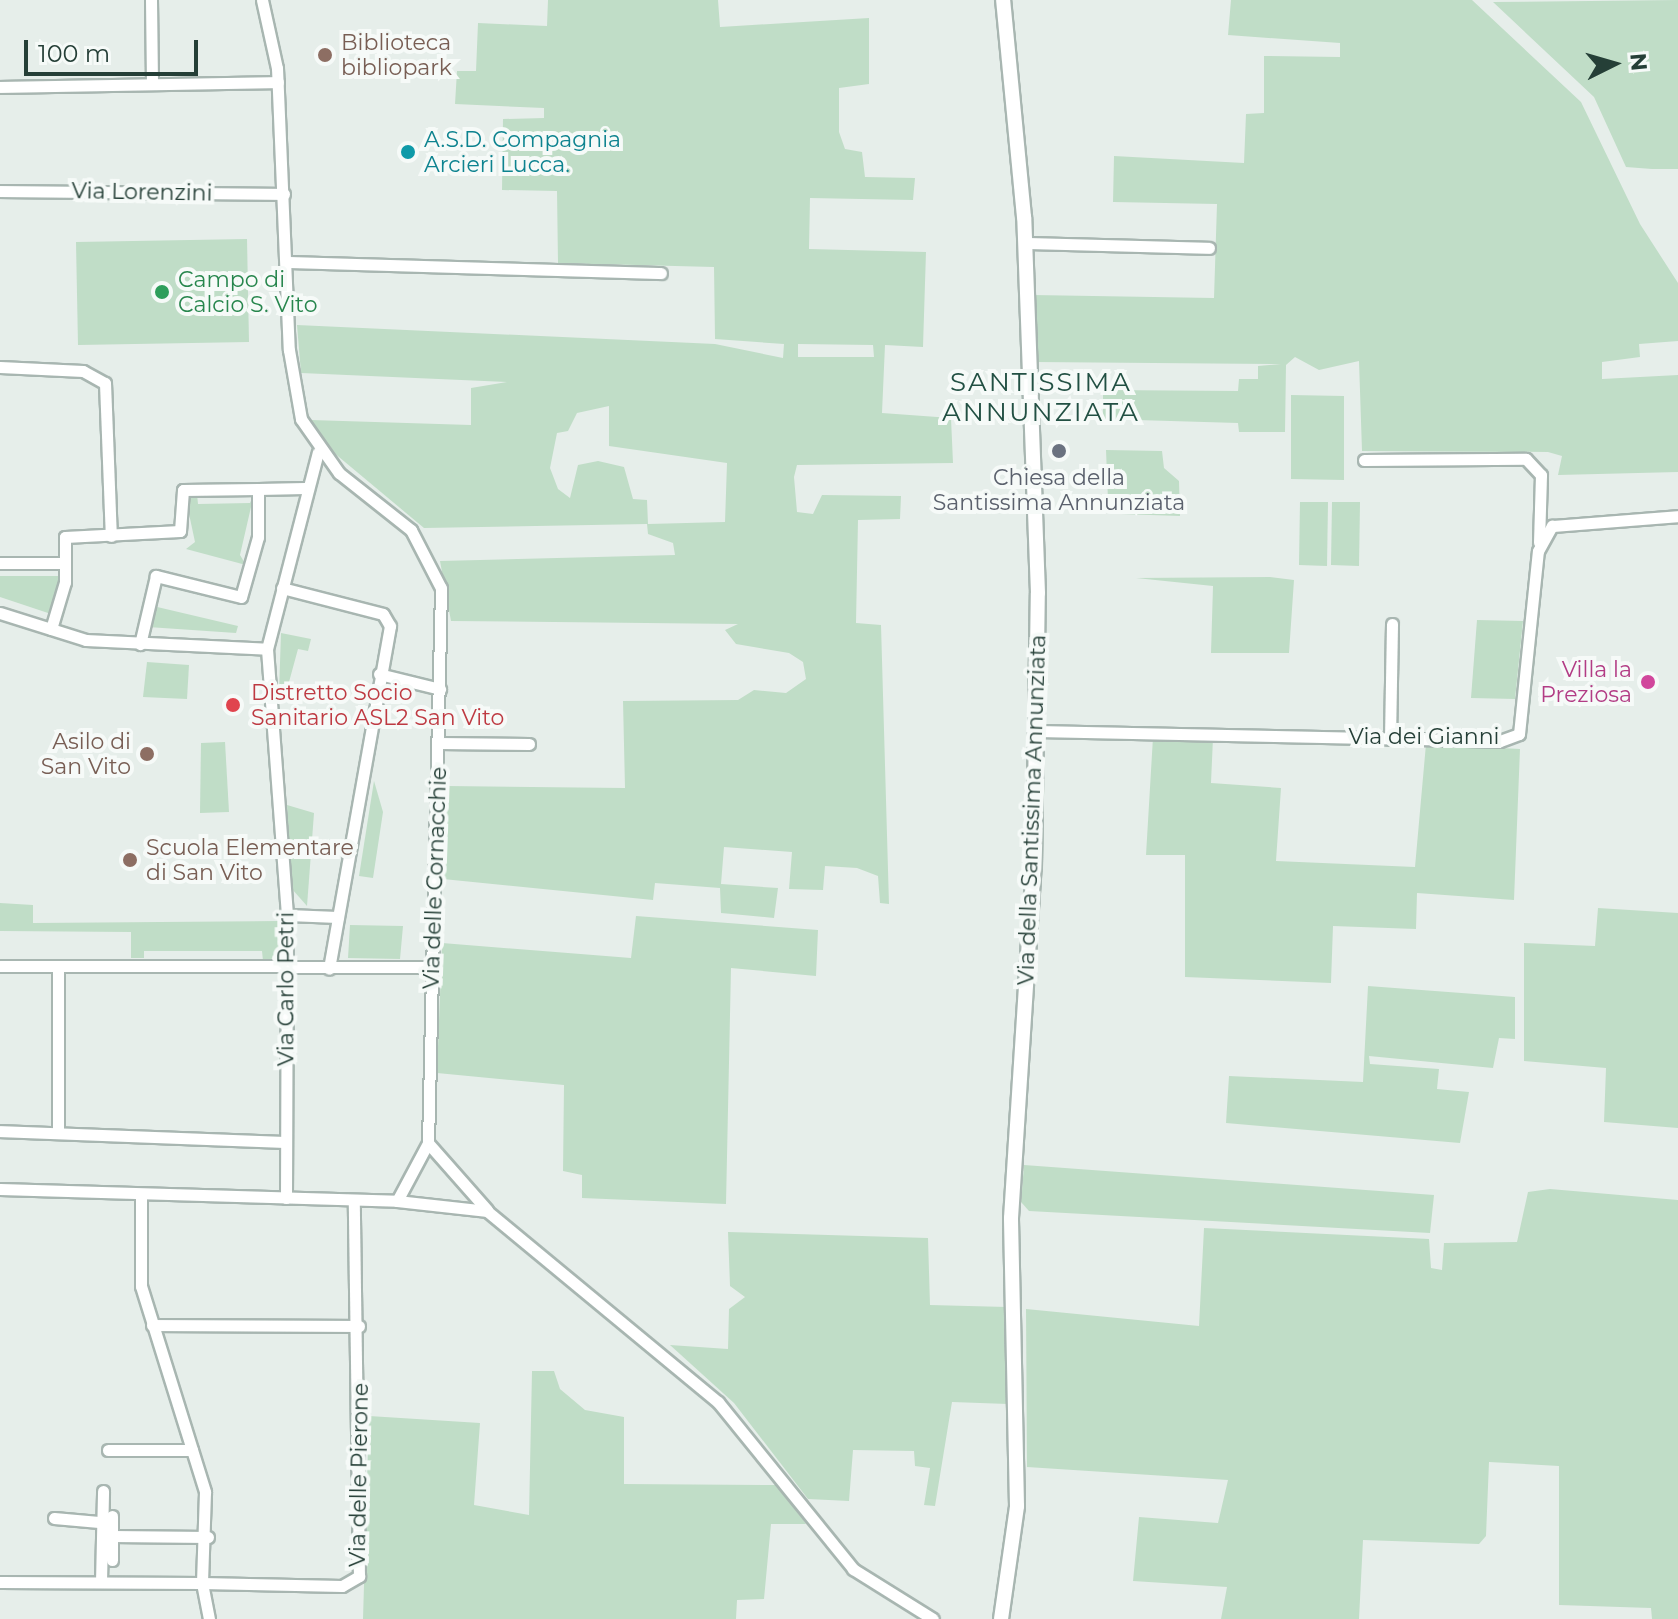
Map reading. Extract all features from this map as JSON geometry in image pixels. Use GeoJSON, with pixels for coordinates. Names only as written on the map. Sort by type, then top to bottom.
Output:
{"type":"FeatureCollection","features":[{"type":"Feature","properties":{"kind":"street"},"geometry":{"type":"LineString","coordinates":[[151,0],[152,84]]}},
{"type":"Feature","properties":{"kind":"street","name":"Via delle Cornacchie"},"geometry":{"type":"LineString","coordinates":[[262,0],[278,82],[292,379],[318,452],[427,550],[443,604],[428,1143]]}},
{"type":"Feature","properties":{"kind":"street","name":"Via della Santissima Annunziata"},"geometry":{"type":"LineString","coordinates":[[1001,1619],[1017,1506],[1011,1218],[1037,731],[1024,243],[1003,0]]}},
{"type":"Feature","properties":{"kind":"street"},"geometry":{"type":"LineString","coordinates":[[0,87],[278,82]]}},
{"type":"Feature","properties":{"kind":"street","name":"Via Lorenzini"},"geometry":{"type":"LineString","coordinates":[[0,191],[284,194]]}},
{"type":"Feature","properties":{"kind":"street"},"geometry":{"type":"LineString","coordinates":[[1024,243],[1209,248]]}},
{"type":"Feature","properties":{"kind":"street"},"geometry":{"type":"LineString","coordinates":[[286,262],[661,273]]}},
{"type":"Feature","properties":{"kind":"street"},"geometry":{"type":"LineString","coordinates":[[0,367],[83,371],[105,383],[111,536]]}},
{"type":"Feature","properties":{"kind":"street","name":"Via Carlo Petri"},"geometry":{"type":"LineString","coordinates":[[286,1198],[287,915],[267,649],[305,488],[318,452]]}},
{"type":"Feature","properties":{"kind":"street"},"geometry":{"type":"LineString","coordinates":[[1364,460],[1526,459],[1541,475],[1538,551]]}},
{"type":"Feature","properties":{"kind":"street"},"geometry":{"type":"LineString","coordinates":[[51,629],[65,563],[65,537],[180,531],[183,490],[305,488]]}},
{"type":"Feature","properties":{"kind":"street"},"geometry":{"type":"LineString","coordinates":[[140,644],[156,576],[241,597],[258,537],[258,489]]}},
{"type":"Feature","properties":{"kind":"street"},"geometry":{"type":"LineString","coordinates":[[1538,551],[1561,522],[1678,516]]}},
{"type":"Feature","properties":{"kind":"street","name":"Via dei Gianni"},"geometry":{"type":"LineString","coordinates":[[1037,731],[1500,741],[1519,734],[1538,551]]}},
{"type":"Feature","properties":{"kind":"street"},"geometry":{"type":"LineString","coordinates":[[0,563],[65,563]]}},
{"type":"Feature","properties":{"kind":"street"},"geometry":{"type":"LineString","coordinates":[[282,588],[383,614],[390,626],[379,674],[329,969]]}},
{"type":"Feature","properties":{"kind":"street"},"geometry":{"type":"LineString","coordinates":[[0,613],[51,629],[140,644],[267,649]]}},
{"type":"Feature","properties":{"kind":"street"},"geometry":{"type":"LineString","coordinates":[[1390,739],[1392,624]]}},
{"type":"Feature","properties":{"kind":"street"},"geometry":{"type":"LineString","coordinates":[[379,674],[440,689]]}},
{"type":"Feature","properties":{"kind":"street"},"geometry":{"type":"LineString","coordinates":[[439,743],[529,744]]}},
{"type":"Feature","properties":{"kind":"street"},"geometry":{"type":"LineString","coordinates":[[287,915],[338,917]]}},
{"type":"Feature","properties":{"kind":"street"},"geometry":{"type":"LineString","coordinates":[[0,966],[433,967]]}},
{"type":"Feature","properties":{"kind":"street"},"geometry":{"type":"LineString","coordinates":[[58,967],[58,1132]]}},
{"type":"Feature","properties":{"kind":"street"},"geometry":{"type":"LineString","coordinates":[[0,1131],[286,1142]]}},
{"type":"Feature","properties":{"kind":"street"},"geometry":{"type":"LineString","coordinates":[[397,1201],[428,1143],[487,1211],[718,1402],[853,1569],[933,1619]]}},
{"type":"Feature","properties":{"kind":"street"},"geometry":{"type":"LineString","coordinates":[[0,1189],[397,1201],[487,1211]]}},
{"type":"Feature","properties":{"kind":"street"},"geometry":{"type":"LineString","coordinates":[[141,1195],[141,1286],[192,1450],[208,1537],[202,1583],[209,1619]]}},
{"type":"Feature","properties":{"kind":"street","name":"Via delle Pierone"},"geometry":{"type":"LineString","coordinates":[[202,1583],[356,1582],[359,1326],[354,1200]]}},
{"type":"Feature","properties":{"kind":"street"},"geometry":{"type":"LineString","coordinates":[[152,1325],[359,1326]]}},
{"type":"Feature","properties":{"kind":"street"},"geometry":{"type":"LineString","coordinates":[[108,1450],[192,1450]]}},
{"type":"Feature","properties":{"kind":"street"},"geometry":{"type":"LineString","coordinates":[[101,1582],[99,1522],[103,1491]]}},
{"type":"Feature","properties":{"kind":"street"},"geometry":{"type":"LineString","coordinates":[[112,1516],[112,1560]]}},
{"type":"Feature","properties":{"kind":"street"},"geometry":{"type":"LineString","coordinates":[[54,1518],[99,1522]]}},
{"type":"Feature","properties":{"kind":"street"},"geometry":{"type":"LineString","coordinates":[[112,1536],[208,1537]]}},
{"type":"Feature","properties":{"kind":"street"},"geometry":{"type":"LineString","coordinates":[[0,1582],[202,1583]]}},
{"type":"Feature","properties":{"kind":"green space"},"geometry":{"type":"Polygon","coordinates":[[[548,0],[718,0],[720,27],[869,18],[869,84],[839,88],[839,132],[845,149],[862,152],[865,177],[915,178],[913,200],[810,198],[809,249],[926,252],[923,347],[885,345],[882,413],[951,418],[953,463],[797,465],[794,477],[797,512],[813,514],[822,495],[901,496],[900,519],[858,520],[856,623],[881,625],[889,904],[880,903],[878,876],[857,868],[825,866],[823,890],[789,889],[792,852],[724,847],[721,884],[778,888],[774,918],[721,913],[720,888],[655,883],[653,900],[443,879],[447,786],[625,788],[623,701],[738,700],[754,690],[786,693],[806,679],[803,662],[789,653],[736,644],[725,630],[738,624],[451,621],[440,561],[675,555],[673,543],[648,534],[647,524],[424,528],[333,452],[311,420],[471,425],[471,388],[507,382],[301,373],[297,325],[715,344],[783,358],[784,344],[715,339],[714,267],[558,263],[557,191],[502,190],[503,119],[544,118],[544,108],[455,104],[457,71],[476,71],[478,23],[547,26],[548,0]],[[798,344],[798,357],[874,357],[873,345],[798,344]],[[609,406],[577,413],[568,431],[557,433],[550,468],[558,489],[570,498],[578,465],[598,461],[624,467],[633,499],[647,500],[648,524],[725,522],[727,463],[609,446],[609,406]]]}},
{"type":"Feature","properties":{"kind":"green space"},"geometry":{"type":"Polygon","coordinates":[[[1231,0],[1472,0],[1581,102],[1640,224],[1678,283],[1678,341],[1639,344],[1640,357],[1602,362],[1602,379],[1678,375],[1678,472],[1558,475],[1562,456],[1548,452],[1362,451],[1359,361],[1319,370],[1295,357],[1286,365],[1285,432],[1239,432],[1238,423],[1103,419],[1103,390],[1238,391],[1239,379],[1258,379],[1258,366],[1281,364],[1035,362],[1033,295],[1214,298],[1217,204],[1113,202],[1114,156],[1244,163],[1246,114],[1264,113],[1264,56],[1340,57],[1340,43],[1228,35],[1231,0]]]}},
{"type":"Feature","properties":{"kind":"green space"},"geometry":{"type":"Polygon","coordinates":[[[1678,0],[1678,169],[1626,167],[1594,97],[1493,2],[1678,0]]]}},
{"type":"Feature","properties":{"kind":"green space","name":"Campo di Calcio S. Vito"},"geometry":{"type":"Polygon","coordinates":[[[247,239],[249,342],[78,345],[76,242],[247,239]]]}},
{"type":"Feature","properties":{"kind":"green space"},"geometry":{"type":"Polygon","coordinates":[[[1291,395],[1344,396],[1344,480],[1291,479],[1291,395]]]}},
{"type":"Feature","properties":{"kind":"green space"},"geometry":{"type":"Polygon","coordinates":[[[1106,450],[1162,451],[1164,468],[1179,481],[1180,516],[1121,514],[1118,502],[1108,500],[1106,450]]]}},
{"type":"Feature","properties":{"kind":"green space"},"geometry":{"type":"Polygon","coordinates":[[[197,494],[198,504],[250,503],[254,494],[240,555],[246,565],[186,549],[195,542],[185,495],[197,494]]]}},
{"type":"Feature","properties":{"kind":"green space"},"geometry":{"type":"Polygon","coordinates":[[[1300,502],[1328,502],[1327,566],[1299,565],[1300,502]]]}},
{"type":"Feature","properties":{"kind":"green space"},"geometry":{"type":"Polygon","coordinates":[[[1332,502],[1360,502],[1359,566],[1331,565],[1332,502]]]}},
{"type":"Feature","properties":{"kind":"green space"},"geometry":{"type":"Polygon","coordinates":[[[0,576],[60,576],[51,614],[0,597],[0,576]]]}},
{"type":"Feature","properties":{"kind":"green space"},"geometry":{"type":"Polygon","coordinates":[[[1270,577],[1294,580],[1289,653],[1211,653],[1213,586],[1136,578],[1270,577]]]}},
{"type":"Feature","properties":{"kind":"green space"},"geometry":{"type":"Polygon","coordinates":[[[153,606],[238,626],[236,633],[148,627],[153,606]]]}},
{"type":"Feature","properties":{"kind":"green space"},"geometry":{"type":"Polygon","coordinates":[[[1477,620],[1523,621],[1515,699],[1471,698],[1477,620]]]}},
{"type":"Feature","properties":{"kind":"green space"},"geometry":{"type":"Polygon","coordinates":[[[281,633],[311,639],[308,651],[298,649],[286,693],[279,692],[281,633]]]}},
{"type":"Feature","properties":{"kind":"green space"},"geometry":{"type":"Polygon","coordinates":[[[147,662],[189,665],[187,699],[143,697],[147,662]]]}},
{"type":"Feature","properties":{"kind":"green space"},"geometry":{"type":"Polygon","coordinates":[[[1153,737],[1213,738],[1211,783],[1281,788],[1276,861],[1415,867],[1426,744],[1520,749],[1514,900],[1417,893],[1416,929],[1333,926],[1331,983],[1185,977],[1185,855],[1146,855],[1153,737]]]}},
{"type":"Feature","properties":{"kind":"green space"},"geometry":{"type":"Polygon","coordinates":[[[225,742],[229,812],[200,813],[201,743],[225,742]]]}},
{"type":"Feature","properties":{"kind":"green space"},"geometry":{"type":"Polygon","coordinates":[[[374,781],[383,812],[373,878],[359,876],[374,781]]]}},
{"type":"Feature","properties":{"kind":"green space"},"geometry":{"type":"Polygon","coordinates":[[[287,805],[314,813],[307,906],[292,889],[287,805]]]}},
{"type":"Feature","properties":{"kind":"green space"},"geometry":{"type":"Polygon","coordinates":[[[0,903],[33,905],[33,923],[280,921],[280,947],[270,961],[263,961],[262,951],[144,951],[144,958],[131,958],[131,932],[0,931],[0,903]]]}},
{"type":"Feature","properties":{"kind":"green space"},"geometry":{"type":"Polygon","coordinates":[[[1598,908],[1678,913],[1678,1128],[1604,1122],[1606,1068],[1524,1061],[1524,943],[1595,946],[1598,908]]]}},
{"type":"Feature","properties":{"kind":"green space"},"geometry":{"type":"Polygon","coordinates":[[[636,916],[818,930],[816,976],[731,968],[726,1204],[582,1198],[582,1175],[563,1171],[564,1085],[437,1073],[442,943],[631,958],[636,916]]]}},
{"type":"Feature","properties":{"kind":"green space"},"geometry":{"type":"Polygon","coordinates":[[[350,925],[403,926],[400,959],[348,958],[350,925]]]}},
{"type":"Feature","properties":{"kind":"green space"},"geometry":{"type":"Polygon","coordinates":[[[1368,986],[1515,997],[1515,1039],[1499,1038],[1493,1068],[1369,1056],[1370,1064],[1439,1069],[1437,1089],[1469,1092],[1460,1143],[1226,1123],[1229,1076],[1363,1082],[1368,986]]]}},
{"type":"Feature","properties":{"kind":"green space"},"geometry":{"type":"Polygon","coordinates":[[[1024,1165],[1434,1195],[1430,1233],[1029,1211],[1021,1202],[1024,1165]]]}},
{"type":"Feature","properties":{"kind":"green space"},"geometry":{"type":"Polygon","coordinates":[[[1550,1189],[1678,1200],[1678,1619],[1652,1619],[1651,1608],[1559,1605],[1559,1466],[1489,1462],[1486,1536],[1479,1544],[1363,1540],[1359,1619],[1221,1619],[1227,1587],[1133,1581],[1139,1517],[1218,1523],[1228,1480],[1027,1467],[1026,1309],[1199,1326],[1204,1228],[1429,1239],[1431,1268],[1442,1270],[1444,1243],[1517,1242],[1528,1192],[1550,1189]]]}},
{"type":"Feature","properties":{"kind":"green space"},"geometry":{"type":"Polygon","coordinates":[[[728,1232],[928,1238],[930,1305],[1007,1307],[1008,1404],[952,1402],[935,1506],[924,1505],[930,1468],[915,1466],[914,1451],[853,1450],[849,1501],[808,1499],[734,1403],[670,1345],[728,1349],[729,1309],[745,1297],[730,1286],[728,1232]]]}},
{"type":"Feature","properties":{"kind":"green space"},"geometry":{"type":"Polygon","coordinates":[[[532,1371],[554,1371],[560,1389],[585,1410],[624,1417],[624,1484],[780,1485],[806,1524],[771,1524],[764,1599],[737,1600],[736,1619],[363,1619],[369,1416],[480,1423],[474,1505],[529,1515],[532,1371]]]}},
{"type":"Feature","properties":{"kind":"place","name":"Biblioteca bibliopark"},"geometry":{"type":"Point","coordinates":[325,55]}},
{"type":"Feature","properties":{"kind":"place","name":"A.S.D. Compagnia Arcieri Lucca."},"geometry":{"type":"Point","coordinates":[408,152]}},
{"type":"Feature","properties":{"kind":"place","name":"Campo di Calcio S. Vito"},"geometry":{"type":"Point","coordinates":[162,292]}},
{"type":"Feature","properties":{"kind":"place","name":"Chiesa della Santissima Annunziata"},"geometry":{"type":"Point","coordinates":[1059,451]}},
{"type":"Feature","properties":{"kind":"place","name":"Villa la Preziosa"},"geometry":{"type":"Point","coordinates":[1648,682]}},
{"type":"Feature","properties":{"kind":"place","name":"Distretto Socio Sanitario ASL2 San Vito"},"geometry":{"type":"Point","coordinates":[233,705]}},
{"type":"Feature","properties":{"kind":"place","name":"Asilo di San Vito"},"geometry":{"type":"Point","coordinates":[147,754]}},
{"type":"Feature","properties":{"kind":"place","name":"Scuola Elementare di San Vito"},"geometry":{"type":"Point","coordinates":[130,860]}},
{"type":"Feature","properties":{"kind":"district","name":"SANTISSIMA ANNUNZIATA"},"geometry":{"type":"Point","coordinates":[1041,398]}}]}
